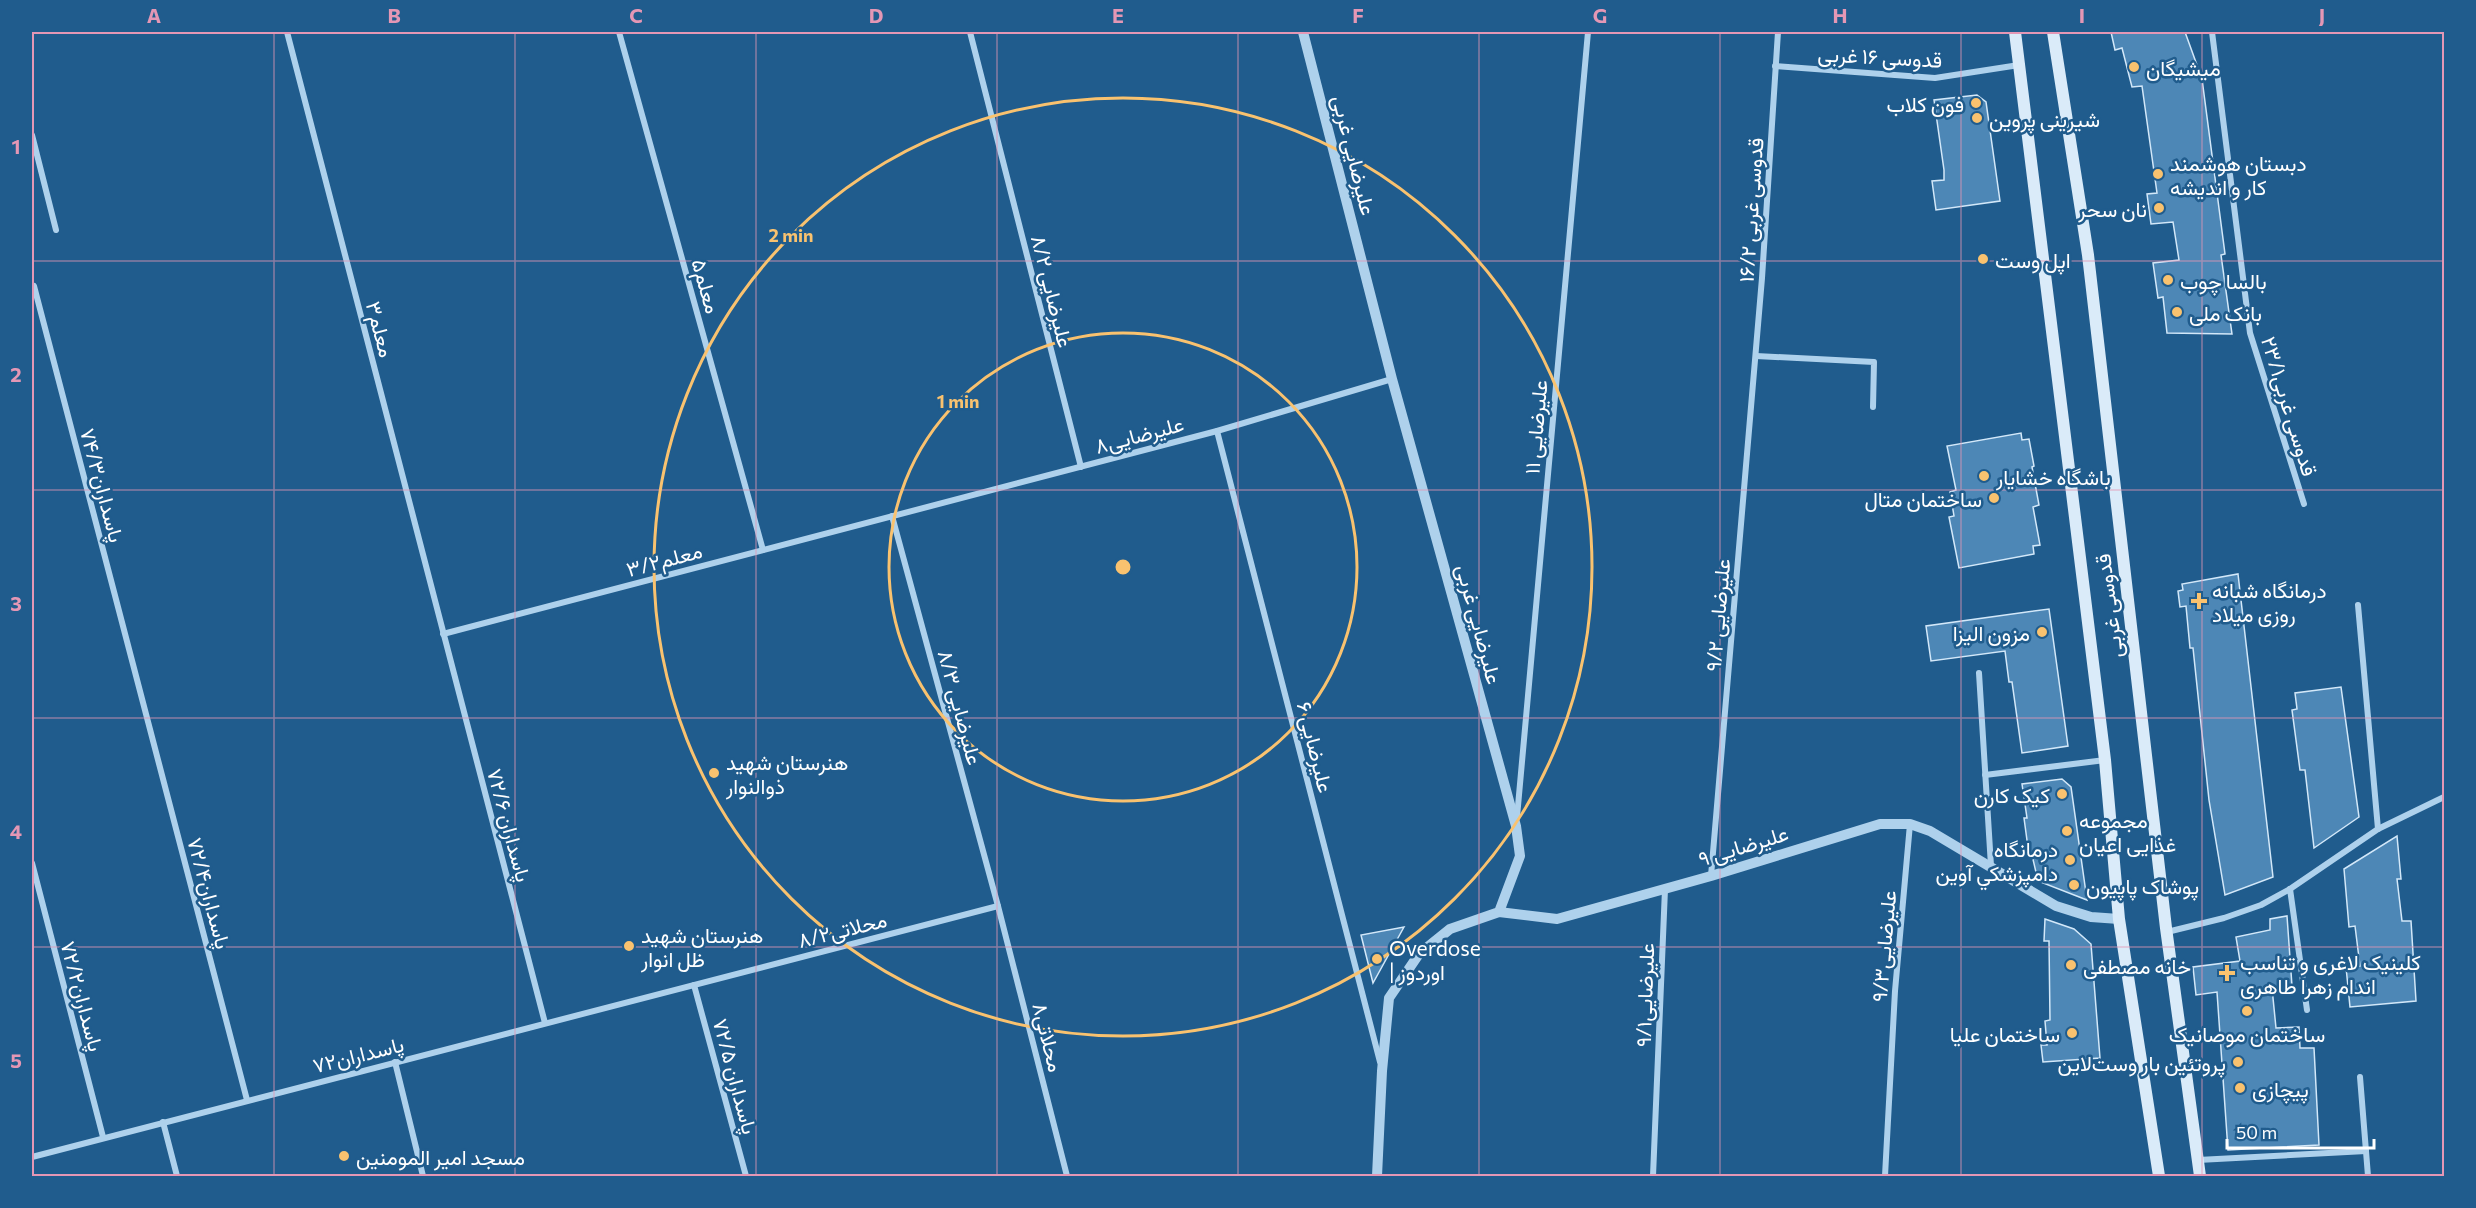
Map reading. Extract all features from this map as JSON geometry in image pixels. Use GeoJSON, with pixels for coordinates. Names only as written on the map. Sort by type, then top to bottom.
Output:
{"type":"FeatureCollection","features":[{"type":"Feature","properties":{"kind":"main road","name":"قدوسی غربی"},"geometry":{"type":"LineString","coordinates":[[2014,32],[2105,760],[2119,918],[2159,1176]]}},
{"type":"Feature","properties":{"kind":"main road","name":"قدوسی غربی"},"geometry":{"type":"LineString","coordinates":[[2053,32],[2088,255],[2166,932],[2200,1176]]}},
{"type":"Feature","properties":{"kind":"street","name":"معلم۳"},"geometry":{"type":"LineString","coordinates":[[286,32],[443,634]]}},
{"type":"Feature","properties":{"kind":"street","name":"معلم۵"},"geometry":{"type":"LineString","coordinates":[[619,32],[764,550]]}},
{"type":"Feature","properties":{"kind":"street","name":"علیرضایی ۸/۲"},"geometry":{"type":"LineString","coordinates":[[969,32],[1081,467]]}},
{"type":"Feature","properties":{"kind":"street","name":"علیرضایی غربی"},"geometry":{"type":"LineString","coordinates":[[1303,32],[1392,379],[1516,826],[1520,856],[1499,912]]}},
{"type":"Feature","properties":{"kind":"street","name":"۱۱ علیرضایی"},"geometry":{"type":"LineString","coordinates":[[1516,826],[1588,32]]}},
{"type":"Feature","properties":{"kind":"street","name":"۱۶/۲ قدوسی غربی"},"geometry":{"type":"LineString","coordinates":[[1756,356],[1778,32]]}},
{"type":"Feature","properties":{"kind":"street","name":"قدوسی غربی۲۳/۱"},"geometry":{"type":"LineString","coordinates":[[2212,32],[2250,333],[2304,504]]}},
{"type":"Feature","properties":{"kind":"street","name":"قدوسی ۱۶ غربی"},"geometry":{"type":"LineString","coordinates":[[1775,66],[1935,78],[2019,65]]}},
{"type":"Feature","properties":{"kind":"street"},"geometry":{"type":"LineString","coordinates":[[32,135],[56,230]]}},
{"type":"Feature","properties":{"kind":"street","name":"پاسداران۷۴/۳"},"geometry":{"type":"LineString","coordinates":[[33,286],[141,693]]}},
{"type":"Feature","properties":{"kind":"street"},"geometry":{"type":"LineString","coordinates":[[1756,356],[1874,362],[1874,407]]}},
{"type":"Feature","properties":{"kind":"street","name":"۹/۲ علیرضایی"},"geometry":{"type":"LineString","coordinates":[[1711,876],[1756,356]]}},
{"type":"Feature","properties":{"kind":"street","name":"علیرضایی۸"},"geometry":{"type":"LineString","coordinates":[[892,516],[1217,431],[1392,379]]}},
{"type":"Feature","properties":{"kind":"street","name":"۶ علیرضایی"},"geometry":{"type":"LineString","coordinates":[[1217,431],[1382,1071]]}},
{"type":"Feature","properties":{"kind":"street","name":"معلم۳/۲"},"geometry":{"type":"LineString","coordinates":[[443,634],[892,516]]}},
{"type":"Feature","properties":{"kind":"street","name":"۸/۳ علیرضایی"},"geometry":{"type":"LineString","coordinates":[[892,516],[998,906]]}},
{"type":"Feature","properties":{"kind":"street"},"geometry":{"type":"LineString","coordinates":[[2358,605],[2378,829]]}},
{"type":"Feature","properties":{"kind":"street","name":"۷۲/۶ پاسداران"},"geometry":{"type":"LineString","coordinates":[[443,634],[545,1023]]}},
{"type":"Feature","properties":{"kind":"street"},"geometry":{"type":"LineString","coordinates":[[1979,673],[1991,866]]}},
{"type":"Feature","properties":{"kind":"street","name":"پاسداران۷۲/۴"},"geometry":{"type":"LineString","coordinates":[[141,693],[247,1100]]}},
{"type":"Feature","properties":{"kind":"street"},"geometry":{"type":"LineString","coordinates":[[1985,775],[2105,760]]}},
{"type":"Feature","properties":{"kind":"street"},"geometry":{"type":"LineString","coordinates":[[2166,932],[2252,909],[2290,890],[2378,829],[2445,797]]}},
{"type":"Feature","properties":{"kind":"street","name":"۹ علیرضایی"},"geometry":{"type":"LineString","coordinates":[[1499,912],[1557,919],[1711,876],[1880,824],[1910,824],[1930,831],[2056,906],[2091,917],[2119,918]]}},
{"type":"Feature","properties":{"kind":"street","name":"علیرضایی۹/۳"},"geometry":{"type":"LineString","coordinates":[[1885,1176],[1895,991],[1910,824]]}},
{"type":"Feature","properties":{"kind":"street","name":"پاسداران۷۲/۲"},"geometry":{"type":"LineString","coordinates":[[32,863],[104,1137]]}},
{"type":"Feature","properties":{"kind":"street","name":"علیرضایی۹/۱"},"geometry":{"type":"LineString","coordinates":[[1653,1176],[1665,889]]}},
{"type":"Feature","properties":{"kind":"street"},"geometry":{"type":"LineString","coordinates":[[2290,890],[2307,1010]]}},
{"type":"Feature","properties":{"kind":"street","name":"محلاتی۸/۲"},"geometry":{"type":"LineString","coordinates":[[694,985],[998,906]]}},
{"type":"Feature","properties":{"kind":"street","name":"محلاتی۸"},"geometry":{"type":"LineString","coordinates":[[998,906],[1067,1176]]}},
{"type":"Feature","properties":{"kind":"street"},"geometry":{"type":"LineString","coordinates":[[1377,1176],[1382,1071],[1389,998],[1419,954],[1450,929],[1499,912]]}},
{"type":"Feature","properties":{"kind":"street","name":"پاسداران۷۲"},"geometry":{"type":"LineString","coordinates":[[32,1156],[694,985]]}},
{"type":"Feature","properties":{"kind":"street","name":"۷۲/۵ پاسداران"},"geometry":{"type":"LineString","coordinates":[[694,985],[746,1176]]}},
{"type":"Feature","properties":{"kind":"street"},"geometry":{"type":"LineString","coordinates":[[394,1062],[423,1176]]}},
{"type":"Feature","properties":{"kind":"street"},"geometry":{"type":"LineString","coordinates":[[2360,1077],[2368,1176]]}},
{"type":"Feature","properties":{"kind":"street"},"geometry":{"type":"LineString","coordinates":[[163,1122],[177,1176]]}},
{"type":"Feature","properties":{"kind":"street"},"geometry":{"type":"LineString","coordinates":[[2198,1160],[2366,1151]]}},
{"type":"Feature","properties":{"kind":"building"},"geometry":{"type":"Polygon","coordinates":[[[2111,32],[2185,32],[2202,79],[2225,254],[2221,255],[2232,334],[2167,333],[2163,297],[2158,298],[2153,263],[2179,260],[2173,222],[2151,224],[2147,194],[2157,193],[2142,86],[2132,87],[2122,48],[2115,50],[2111,32]]]}},
{"type":"Feature","properties":{"kind":"building"},"geometry":{"type":"Polygon","coordinates":[[[1977,95],[1986,102],[2000,201],[1936,210],[1932,181],[1944,180],[1944,170],[1934,100],[1977,95]]]}},
{"type":"Feature","properties":{"kind":"building","name":"ساختمان متال"},"geometry":{"type":"Polygon","coordinates":[[[2021,433],[2022,440],[2029,439],[2034,466],[2032,467],[2039,505],[2033,507],[2040,545],[2033,546],[2034,554],[1959,568],[1949,517],[1954,516],[1950,492],[1956,490],[1947,446],[2021,433]]]}},
{"type":"Feature","properties":{"kind":"building"},"geometry":{"type":"Polygon","coordinates":[[[2238,574],[2273,877],[2225,895],[2209,800],[2193,648],[2190,648],[2186,606],[2180,607],[2178,591],[2183,590],[2182,584],[2238,574]]]}},
{"type":"Feature","properties":{"kind":"building"},"geometry":{"type":"Polygon","coordinates":[[[2049,609],[2068,746],[2022,753],[2012,682],[2009,682],[2005,651],[1931,661],[1926,626],[2049,609]]]}},
{"type":"Feature","properties":{"kind":"building"},"geometry":{"type":"Polygon","coordinates":[[[2341,687],[2359,817],[2314,848],[2305,770],[2300,770],[2292,710],[2297,709],[2295,693],[2341,687]]]}},
{"type":"Feature","properties":{"kind":"building"},"geometry":{"type":"Polygon","coordinates":[[[2062,779],[2071,787],[2087,900],[2038,881],[2032,855],[2029,855],[2022,784],[2062,779]]]}},
{"type":"Feature","properties":{"kind":"building"},"geometry":{"type":"Polygon","coordinates":[[[2397,836],[2401,879],[2397,879],[2402,921],[2411,921],[2416,1001],[2350,1007],[2346,967],[2360,966],[2355,926],[2349,927],[2344,869],[2397,836]]]}},
{"type":"Feature","properties":{"kind":"building"},"geometry":{"type":"Polygon","coordinates":[[[2287,916],[2292,986],[2272,988],[2276,1028],[2299,1027],[2300,1048],[2314,1048],[2319,1145],[2228,1150],[2217,992],[2196,995],[2193,967],[2240,961],[2236,937],[2270,930],[2270,919],[2287,916]]]}},
{"type":"Feature","properties":{"kind":"building"},"geometry":{"type":"Polygon","coordinates":[[[2045,919],[2074,929],[2091,944],[2100,1058],[2043,1062],[2041,1045],[2047,1045],[2045,1021],[2050,1020],[2049,941],[2044,941],[2045,919]]]}},
{"type":"Feature","properties":{"kind":"building","name":"Overdose | اوردوز"},"geometry":{"type":"Polygon","coordinates":[[[1404,927],[1373,983],[1361,935],[1404,927]]]}},
{"type":"Feature","properties":{"kind":"place","name":"میشیگان"},"geometry":{"type":"Point","coordinates":[2134,67]}},
{"type":"Feature","properties":{"kind":"place","name":"فون کلاب"},"geometry":{"type":"Point","coordinates":[1976,103]}},
{"type":"Feature","properties":{"kind":"place","name":"شیرینی پروین"},"geometry":{"type":"Point","coordinates":[1977,118]}},
{"type":"Feature","properties":{"kind":"place","name":"دبستان هوشمند کار و اندیشه"},"geometry":{"type":"Point","coordinates":[2158,174]}},
{"type":"Feature","properties":{"kind":"place","name":"نان سحر"},"geometry":{"type":"Point","coordinates":[2159,208]}},
{"type":"Feature","properties":{"kind":"place","name":"اپل وست"},"geometry":{"type":"Point","coordinates":[1983,259]}},
{"type":"Feature","properties":{"kind":"place","name":"بالسا چوب"},"geometry":{"type":"Point","coordinates":[2168,280]}},
{"type":"Feature","properties":{"kind":"place","name":"بانک ملی"},"geometry":{"type":"Point","coordinates":[2177,312]}},
{"type":"Feature","properties":{"kind":"place","name":"باشگاه خشایار"},"geometry":{"type":"Point","coordinates":[1984,476]}},
{"type":"Feature","properties":{"kind":"place","name":"ساختمان متال"},"geometry":{"type":"Point","coordinates":[1994,498]}},
{"type":"Feature","properties":{"kind":"place","name":"درمانگاه شبانه روزی میلاد"},"geometry":{"type":"Point","coordinates":[2199,601]}},
{"type":"Feature","properties":{"kind":"place","name":"مزون الیزا"},"geometry":{"type":"Point","coordinates":[2042,632]}},
{"type":"Feature","properties":{"kind":"place","name":"هنرستان شهید ذوالنوار"},"geometry":{"type":"Point","coordinates":[714,773]}},
{"type":"Feature","properties":{"kind":"place","name":"کیک کارن"},"geometry":{"type":"Point","coordinates":[2062,794]}},
{"type":"Feature","properties":{"kind":"place","name":"مجموعه غذایی اعیان"},"geometry":{"type":"Point","coordinates":[2067,831]}},
{"type":"Feature","properties":{"kind":"place","name":"درمانگاه دامپزشكي آوين"},"geometry":{"type":"Point","coordinates":[2070,860]}},
{"type":"Feature","properties":{"kind":"place","name":"پوشاک پاپیون"},"geometry":{"type":"Point","coordinates":[2074,885]}},
{"type":"Feature","properties":{"kind":"place","name":"هنرستان شهید ظل انوار"},"geometry":{"type":"Point","coordinates":[629,946]}},
{"type":"Feature","properties":{"kind":"place","name":"Overdose | اوردوز"},"geometry":{"type":"Point","coordinates":[1377,959]}},
{"type":"Feature","properties":{"kind":"place","name":"خانه مصطفی"},"geometry":{"type":"Point","coordinates":[2071,965]}},
{"type":"Feature","properties":{"kind":"place","name":"کلینیک لاغری و تناسب اندام زهرا طاهری"},"geometry":{"type":"Point","coordinates":[2227,973]}},
{"type":"Feature","properties":{"kind":"place","name":"ساختمان موصانیک"},"geometry":{"type":"Point","coordinates":[2247,1011]}},
{"type":"Feature","properties":{"kind":"place","name":"ساختمان علیا"},"geometry":{"type":"Point","coordinates":[2072,1033]}},
{"type":"Feature","properties":{"kind":"place","name":"پروتئین بار وست‌لاین"},"geometry":{"type":"Point","coordinates":[2238,1062]}},
{"type":"Feature","properties":{"kind":"place","name":"پیچازی"},"geometry":{"type":"Point","coordinates":[2240,1088]}},
{"type":"Feature","properties":{"kind":"place","name":"مسجد امیر المومنین"},"geometry":{"type":"Point","coordinates":[344,1156]}}]}
